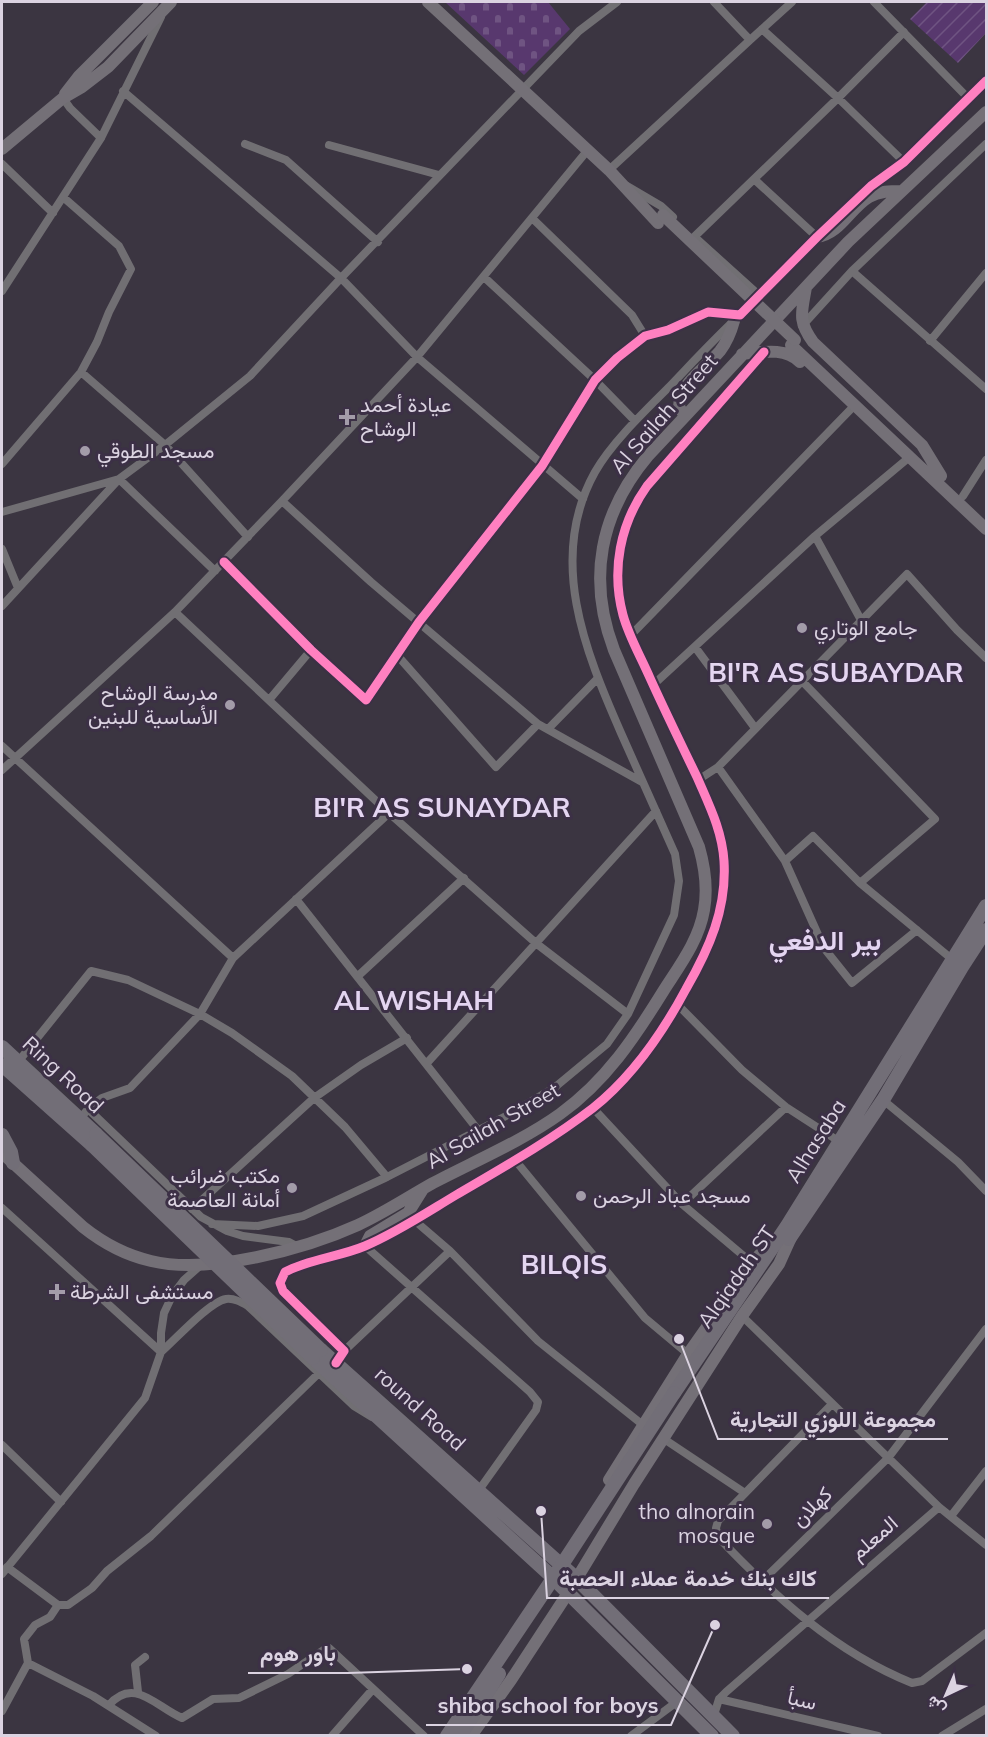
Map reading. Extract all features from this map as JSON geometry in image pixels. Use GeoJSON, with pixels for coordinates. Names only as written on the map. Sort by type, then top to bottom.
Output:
{"type":"FeatureCollection","features":[{"type":"Feature","properties":{"kind":"main road"},"geometry":{"type":"LineString","coordinates":[[63,98],[79,76],[153,2]]}},
{"type":"Feature","properties":{"kind":"main road"},"geometry":{"type":"LineString","coordinates":[[428,2],[938,479],[987,529]]}},
{"type":"Feature","properties":{"kind":"main road"},"geometry":{"type":"LineString","coordinates":[[2,149],[63,98],[108,67],[168,5]]}},
{"type":"Feature","properties":{"kind":"main road","name":"Al Sailah Street"},"geometry":{"type":"LineString","coordinates":[[2,1152],[83,1227],[109,1245],[153,1262],[202,1264],[257,1257],[298,1247],[355,1226],[544,1125],[591,1088],[628,1046],[684,959],[701,923],[706,888],[699,847],[608,634],[599,587],[599,571],[604,542],[620,496],[638,468],[685,416],[865,225],[987,112]]}},
{"type":"Feature","properties":{"kind":"main road"},"geometry":{"type":"LineString","coordinates":[[817,237],[829,234],[871,196],[884,191],[902,191]]}},
{"type":"Feature","properties":{"kind":"main road"},"geometry":{"type":"LineString","coordinates":[[806,287],[802,326],[813,342],[922,445],[938,479]]}},
{"type":"Feature","properties":{"kind":"main road"},"geometry":{"type":"LineString","coordinates":[[685,416],[679,407],[682,393],[720,351],[737,318]]}},
{"type":"Feature","properties":{"kind":"main road"},"geometry":{"type":"LineString","coordinates":[[742,354],[780,351],[796,358],[906,460],[963,496],[987,518]]}},
{"type":"Feature","properties":{"kind":"main road","name":"Alhasaba"},"geometry":{"type":"LineString","coordinates":[[790,1230],[840,1142],[987,906]]}},
{"type":"Feature","properties":{"kind":"main road","name":"Alqiadah ST"},"geometry":{"type":"LineString","coordinates":[[445,1736],[790,1230],[883,1100],[962,967],[987,930]]}},
{"type":"Feature","properties":{"kind":"main road","name":"Ring Road"},"geometry":{"type":"LineString","coordinates":[[2,1047],[84,1114],[94,1140]]}},
{"type":"Feature","properties":{"kind":"main road","name":"Ring Road"},"geometry":{"type":"LineString","coordinates":[[2,1065],[94,1140]]}},
{"type":"Feature","properties":{"kind":"main road"},"geometry":{"type":"LineString","coordinates":[[2,1135],[11,1152],[13,1163]]}},
{"type":"Feature","properties":{"kind":"main road","name":"round Road"},"geometry":{"type":"LineString","coordinates":[[94,1140],[317,1354],[340,1357],[479,1490],[577,1579],[733,1736]]}},
{"type":"Feature","properties":{"kind":"main road"},"geometry":{"type":"LineString","coordinates":[[365,1246],[370,1236],[408,1213],[423,1189]]}},
{"type":"Feature","properties":{"kind":"main road"},"geometry":{"type":"LineString","coordinates":[[445,1736],[688,1354],[752,1263],[790,1230]]}},
{"type":"Feature","properties":{"kind":"main road"},"geometry":{"type":"LineString","coordinates":[[471,1736],[568,1593],[634,1484],[742,1316],[779,1264],[790,1230]]}},
{"type":"Feature","properties":{"kind":"main road"},"geometry":{"type":"LineString","coordinates":[[317,1354],[382,1421],[568,1593],[712,1736]]}},
{"type":"Feature","properties":{"kind":"main road","name":"Alqiadah ST"},"geometry":{"type":"LineString","coordinates":[[459,1736],[677,1396]]}},
{"type":"Feature","properties":{"kind":"main road"},"geometry":{"type":"LineString","coordinates":[[615,1471],[614,1482],[618,1487],[625,1488],[634,1484]]}},
{"type":"Feature","properties":{"kind":"main road"},"geometry":{"type":"LineString","coordinates":[[489,1664],[501,1666],[510,1674],[511,1680]]}},
{"type":"Feature","properties":{"kind":"street"},"geometry":{"type":"LineString","coordinates":[[2,606],[119,479],[250,376],[579,31],[617,2]]}},
{"type":"Feature","properties":{"kind":"street"},"geometry":{"type":"LineString","coordinates":[[714,2],[750,40]]}},
{"type":"Feature","properties":{"kind":"street"},"geometry":{"type":"LineString","coordinates":[[609,170],[792,2]]}},
{"type":"Feature","properties":{"kind":"street"},"geometry":{"type":"LineString","coordinates":[[874,2],[969,99]]}},
{"type":"Feature","properties":{"kind":"street"},"geometry":{"type":"LineString","coordinates":[[2,291],[101,138],[168,5]]}},
{"type":"Feature","properties":{"kind":"street"},"geometry":{"type":"LineString","coordinates":[[762,29],[904,162]]}},
{"type":"Feature","properties":{"kind":"street"},"geometry":{"type":"LineString","coordinates":[[694,237],[904,32]]}},
{"type":"Feature","properties":{"kind":"street"},"geometry":{"type":"LineString","coordinates":[[212,1224],[250,1226],[288,1221],[303,1216],[387,1177],[554,1088],[608,1044],[628,1014],[669,927],[679,892],[678,867],[675,854],[597,679],[580,622],[572,576],[574,529],[583,499],[596,470],[635,421],[817,237],[877,181],[904,162],[987,81]]}},
{"type":"Feature","properties":{"kind":"street"},"geometry":{"type":"LineString","coordinates":[[123,91],[341,278],[417,357],[583,499]]}},
{"type":"Feature","properties":{"kind":"street"},"geometry":{"type":"LineString","coordinates":[[63,98],[70,108],[101,138]]}},
{"type":"Feature","properties":{"kind":"street"},"geometry":{"type":"LineString","coordinates":[[245,144],[286,160],[378,242]]}},
{"type":"Feature","properties":{"kind":"street"},"geometry":{"type":"LineString","coordinates":[[802,326],[852,271],[987,144]]}},
{"type":"Feature","properties":{"kind":"street"},"geometry":{"type":"LineString","coordinates":[[329,145],[440,175]]}},
{"type":"Feature","properties":{"kind":"street"},"geometry":{"type":"LineString","coordinates":[[2,770],[14,756],[175,612],[215,572],[417,357],[587,151]]}},
{"type":"Feature","properties":{"kind":"street"},"geometry":{"type":"LineString","coordinates":[[2,164],[53,213]]}},
{"type":"Feature","properties":{"kind":"street"},"geometry":{"type":"LineString","coordinates":[[754,179],[817,237]]}},
{"type":"Feature","properties":{"kind":"street"},"geometry":{"type":"LineString","coordinates":[[621,182],[661,206],[760,296]]}},
{"type":"Feature","properties":{"kind":"street"},"geometry":{"type":"LineString","coordinates":[[2,464],[81,372],[98,342],[109,312],[131,269],[119,246],[63,197]]}},
{"type":"Feature","properties":{"kind":"street"},"geometry":{"type":"LineString","coordinates":[[532,218],[632,315],[645,336]]}},
{"type":"Feature","properties":{"kind":"street"},"geometry":{"type":"LineString","coordinates":[[852,271],[930,341],[987,388]]}},
{"type":"Feature","properties":{"kind":"street"},"geometry":{"type":"LineString","coordinates":[[930,341],[987,273]]}},
{"type":"Feature","properties":{"kind":"street"},"geometry":{"type":"LineString","coordinates":[[484,277],[595,380],[635,421]]}},
{"type":"Feature","properties":{"kind":"street"},"geometry":{"type":"LineString","coordinates":[[224,562],[311,650],[366,700],[419,622],[542,466],[595,380],[617,358],[645,336],[668,330],[708,312],[737,318]]}},
{"type":"Feature","properties":{"kind":"street"},"geometry":{"type":"LineString","coordinates":[[450,1251],[340,1357],[281,1287],[281,1279],[289,1270],[365,1246],[414,1220],[515,1160],[592,1108],[608,1095],[637,1062],[678,1005],[710,946],[720,913],[724,888],[724,862],[720,833],[710,805],[630,635],[623,615],[618,572],[624,529],[632,509],[647,486],[764,352]]}},
{"type":"Feature","properties":{"kind":"street"},"geometry":{"type":"LineString","coordinates":[[81,372],[165,445],[248,537]]}},
{"type":"Feature","properties":{"kind":"street"},"geometry":{"type":"LineString","coordinates":[[630,635],[851,409]]}},
{"type":"Feature","properties":{"kind":"street"},"geometry":{"type":"LineString","coordinates":[[653,685],[815,536],[906,460]]}},
{"type":"Feature","properties":{"kind":"street"},"geometry":{"type":"LineString","coordinates":[[963,496],[987,460]]}},
{"type":"Feature","properties":{"kind":"street"},"geometry":{"type":"LineString","coordinates":[[2,512],[119,479]]}},
{"type":"Feature","properties":{"kind":"street"},"geometry":{"type":"LineString","coordinates":[[119,479],[215,572]]}},
{"type":"Feature","properties":{"kind":"street"},"geometry":{"type":"LineString","coordinates":[[282,501],[371,582],[538,724],[643,782]]}},
{"type":"Feature","properties":{"kind":"street"},"geometry":{"type":"LineString","coordinates":[[815,536],[861,620]]}},
{"type":"Feature","properties":{"kind":"street"},"geometry":{"type":"LineString","coordinates":[[2,549],[18,588]]}},
{"type":"Feature","properties":{"kind":"street"},"geometry":{"type":"LineString","coordinates":[[698,780],[718,767],[907,574],[957,630],[987,658]]}},
{"type":"Feature","properties":{"kind":"street"},"geometry":{"type":"LineString","coordinates":[[175,612],[389,813],[537,944],[628,1014]]}},
{"type":"Feature","properties":{"kind":"street"},"geometry":{"type":"LineString","coordinates":[[695,646],[755,728]]}},
{"type":"Feature","properties":{"kind":"street"},"geometry":{"type":"LineString","coordinates":[[269,700],[311,650]]}},
{"type":"Feature","properties":{"kind":"street"},"geometry":{"type":"LineString","coordinates":[[397,655],[496,767],[538,724]]}},
{"type":"Feature","properties":{"kind":"street"},"geometry":{"type":"LineString","coordinates":[[548,729],[597,679]]}},
{"type":"Feature","properties":{"kind":"street"},"geometry":{"type":"LineString","coordinates":[[802,681],[936,819],[860,883]]}},
{"type":"Feature","properties":{"kind":"street"},"geometry":{"type":"LineString","coordinates":[[2,746],[233,958]]}},
{"type":"Feature","properties":{"kind":"street"},"geometry":{"type":"LineString","coordinates":[[718,767],[785,861],[824,948],[852,983],[917,930]]}},
{"type":"Feature","properties":{"kind":"street"},"geometry":{"type":"LineString","coordinates":[[427,1063],[656,811]]}},
{"type":"Feature","properties":{"kind":"street"},"geometry":{"type":"LineString","coordinates":[[298,1247],[289,1242],[243,1236],[212,1224],[84,1114],[102,1098],[130,1088],[200,1014],[233,958],[389,813]]}},
{"type":"Feature","properties":{"kind":"street"},"geometry":{"type":"LineString","coordinates":[[785,861],[813,836],[860,883],[953,960]]}},
{"type":"Feature","properties":{"kind":"street"},"geometry":{"type":"LineString","coordinates":[[358,976],[464,878]]}},
{"type":"Feature","properties":{"kind":"street"},"geometry":{"type":"LineString","coordinates":[[296,899],[478,1130]]}},
{"type":"Feature","properties":{"kind":"street"},"geometry":{"type":"LineString","coordinates":[[18,1062],[91,971],[128,980],[200,1014],[232,1033],[292,1076],[345,1127],[387,1177]]}},
{"type":"Feature","properties":{"kind":"street"},"geometry":{"type":"LineString","coordinates":[[678,1005],[742,1070],[786,1107],[840,1142]]}},
{"type":"Feature","properties":{"kind":"street"},"geometry":{"type":"LineString","coordinates":[[192,1209],[314,1098],[361,1065],[407,1038]]}},
{"type":"Feature","properties":{"kind":"street"},"geometry":{"type":"LineString","coordinates":[[883,1100],[958,1162],[987,1191]]}},
{"type":"Feature","properties":{"kind":"street"},"geometry":{"type":"LineString","coordinates":[[682,1204],[786,1107]]}},
{"type":"Feature","properties":{"kind":"street"},"geometry":{"type":"LineString","coordinates":[[592,1108],[682,1204],[752,1263]]}},
{"type":"Feature","properties":{"kind":"street"},"geometry":{"type":"LineString","coordinates":[[515,1160],[645,1318],[688,1354]]}},
{"type":"Feature","properties":{"kind":"street"},"geometry":{"type":"LineString","coordinates":[[2,1208],[161,1352]]}},
{"type":"Feature","properties":{"kind":"street"},"geometry":{"type":"LineString","coordinates":[[414,1220],[450,1251],[538,1341],[643,1425]]}},
{"type":"Feature","properties":{"kind":"street"},"geometry":{"type":"LineString","coordinates":[[365,1246],[530,1392],[538,1402],[536,1410],[479,1490]]}},
{"type":"Feature","properties":{"kind":"street"},"geometry":{"type":"LineString","coordinates":[[202,1264],[183,1280],[164,1313],[161,1352],[145,1398],[4,1571],[58,1605],[68,1605],[92,1588],[107,1570],[151,1536],[319,1373]]}},
{"type":"Feature","properties":{"kind":"street"},"geometry":{"type":"LineString","coordinates":[[161,1352],[211,1306],[222,1300],[238,1300],[248,1306],[354,1406],[382,1421]]}},
{"type":"Feature","properties":{"kind":"street"},"geometry":{"type":"LineString","coordinates":[[742,1316],[939,1507],[987,1545]]}},
{"type":"Feature","properties":{"kind":"street","name":"كهلان"},"geometry":{"type":"LineString","coordinates":[[761,1582],[888,1458],[987,1329]]}},
{"type":"Feature","properties":{"kind":"street"},"geometry":{"type":"LineString","coordinates":[[832,1404],[718,1521],[716,1528],[718,1537],[761,1582],[806,1620],[850,1651],[912,1683],[922,1681],[987,1634]]}},
{"type":"Feature","properties":{"kind":"street"},"geometry":{"type":"LineString","coordinates":[[664,1439],[745,1493]]}},
{"type":"Feature","properties":{"kind":"street"},"geometry":{"type":"LineString","coordinates":[[2,1445],[61,1502]]}},
{"type":"Feature","properties":{"kind":"street"},"geometry":{"type":"LineString","coordinates":[[951,1516],[987,1471]]}},
{"type":"Feature","properties":{"kind":"street","name":"المعلم"},"geometry":{"type":"LineString","coordinates":[[719,1699],[806,1620],[939,1507]]}},
{"type":"Feature","properties":{"kind":"street"},"geometry":{"type":"LineString","coordinates":[[2,1711],[28,1663],[24,1639],[35,1626],[50,1617],[58,1605]]}},
{"type":"Feature","properties":{"kind":"street"},"geometry":{"type":"LineString","coordinates":[[109,1705],[115,1697],[123,1693],[138,1692],[182,1718],[213,1699],[239,1698],[288,1674],[329,1648],[424,1736]]}},
{"type":"Feature","properties":{"kind":"street"},"geometry":{"type":"LineString","coordinates":[[138,1692],[135,1665],[145,1657]]}},
{"type":"Feature","properties":{"kind":"street"},"geometry":{"type":"LineString","coordinates":[[28,1663],[109,1705],[156,1736]]}},
{"type":"Feature","properties":{"kind":"street"},"geometry":{"type":"LineString","coordinates":[[332,1736],[373,1689]]}},
{"type":"Feature","properties":{"kind":"street"},"geometry":{"type":"LineString","coordinates":[[714,1716],[719,1699]]}},
{"type":"Feature","properties":{"kind":"street","name":"سبأ"},"geometry":{"type":"LineString","coordinates":[[719,1699],[878,1736]]}},
{"type":"Feature","properties":{"kind":"street"},"geometry":{"type":"LineString","coordinates":[[632,1736],[678,1701]]}},
{"type":"Feature","properties":{"kind":"street"},"geometry":{"type":"LineString","coordinates":[[942,1736],[987,1709]]}},
{"type":"Feature","properties":{"kind":"green space"},"geometry":{"type":"Polygon","coordinates":[[[445,2],[548,2],[570,29],[524,75],[445,2]]]}},
{"type":"Feature","properties":{"kind":"green space"},"geometry":{"type":"Polygon","coordinates":[[[927,2],[986,2],[986,33],[958,63],[910,19],[927,2]]]}},
{"type":"Feature","properties":{"kind":"cycle path"},"geometry":{"type":"LineString","coordinates":[[224,562],[311,650],[366,700],[419,622],[542,466],[595,380],[617,358],[645,336],[668,330],[708,312],[740,315],[817,237],[871,186],[904,162],[986,81]]}},
{"type":"Feature","properties":{"kind":"cycle path"},"geometry":{"type":"LineString","coordinates":[[336,1363],[344,1351],[283,1291],[280,1283],[285,1272],[304,1264],[355,1250],[388,1235],[526,1154],[593,1108],[621,1082],[646,1053],[677,1005],[709,944],[723,896],[724,861],[721,839],[697,777],[628,631],[619,598],[618,564],[624,532],[647,486],[764,352]]}},
{"type":"Feature","properties":{"kind":"place","name":"عيادة أحمد الوشاح"},"geometry":{"type":"Point","coordinates":[347,417]}},
{"type":"Feature","properties":{"kind":"place","name":"مسجد الطوقي"},"geometry":{"type":"Point","coordinates":[85,451]}},
{"type":"Feature","properties":{"kind":"place","name":"جامع الوتاري"},"geometry":{"type":"Point","coordinates":[802,628]}},
{"type":"Feature","properties":{"kind":"place","name":"مدرسة الوشاح الأساسية للبنين"},"geometry":{"type":"Point","coordinates":[230,705]}},
{"type":"Feature","properties":{"kind":"place","name":"مكتب ضرائب أمانة العاصمة"},"geometry":{"type":"Point","coordinates":[292,1188]}},
{"type":"Feature","properties":{"kind":"place","name":"مسجد عباد الرحمن"},"geometry":{"type":"Point","coordinates":[581,1196]}},
{"type":"Feature","properties":{"kind":"place","name":"مستشفى الشرطة"},"geometry":{"type":"Point","coordinates":[57,1292]}},
{"type":"Feature","properties":{"kind":"place","name":"مجموعة اللوزي التجارية"},"geometry":{"type":"Point","coordinates":[679,1339]}},
{"type":"Feature","properties":{"kind":"place","name":"كاك بنك خدمة عملاء الحصبة"},"geometry":{"type":"Point","coordinates":[541,1511]}},
{"type":"Feature","properties":{"kind":"place","name":"tho alnorain mosque"},"geometry":{"type":"Point","coordinates":[767,1524]}},
{"type":"Feature","properties":{"kind":"place","name":"shiba school for boys"},"geometry":{"type":"Point","coordinates":[715,1625]}},
{"type":"Feature","properties":{"kind":"place","name":"باور هوم"},"geometry":{"type":"Point","coordinates":[467,1669]}},
{"type":"Feature","properties":{"kind":"district","name":"BI'R AS SUBAYDAR"},"geometry":{"type":"Point","coordinates":[836,673]}},
{"type":"Feature","properties":{"kind":"district","name":"BI'R AS SUNAYDAR"},"geometry":{"type":"Point","coordinates":[442,808]}},
{"type":"Feature","properties":{"kind":"district","name":"بير الدفعي"},"geometry":{"type":"Point","coordinates":[825,941]}},
{"type":"Feature","properties":{"kind":"district","name":"AL WISHAH"},"geometry":{"type":"Point","coordinates":[414,1001]}},
{"type":"Feature","properties":{"kind":"district","name":"BILQIS"},"geometry":{"type":"Point","coordinates":[564,1265]}}]}
